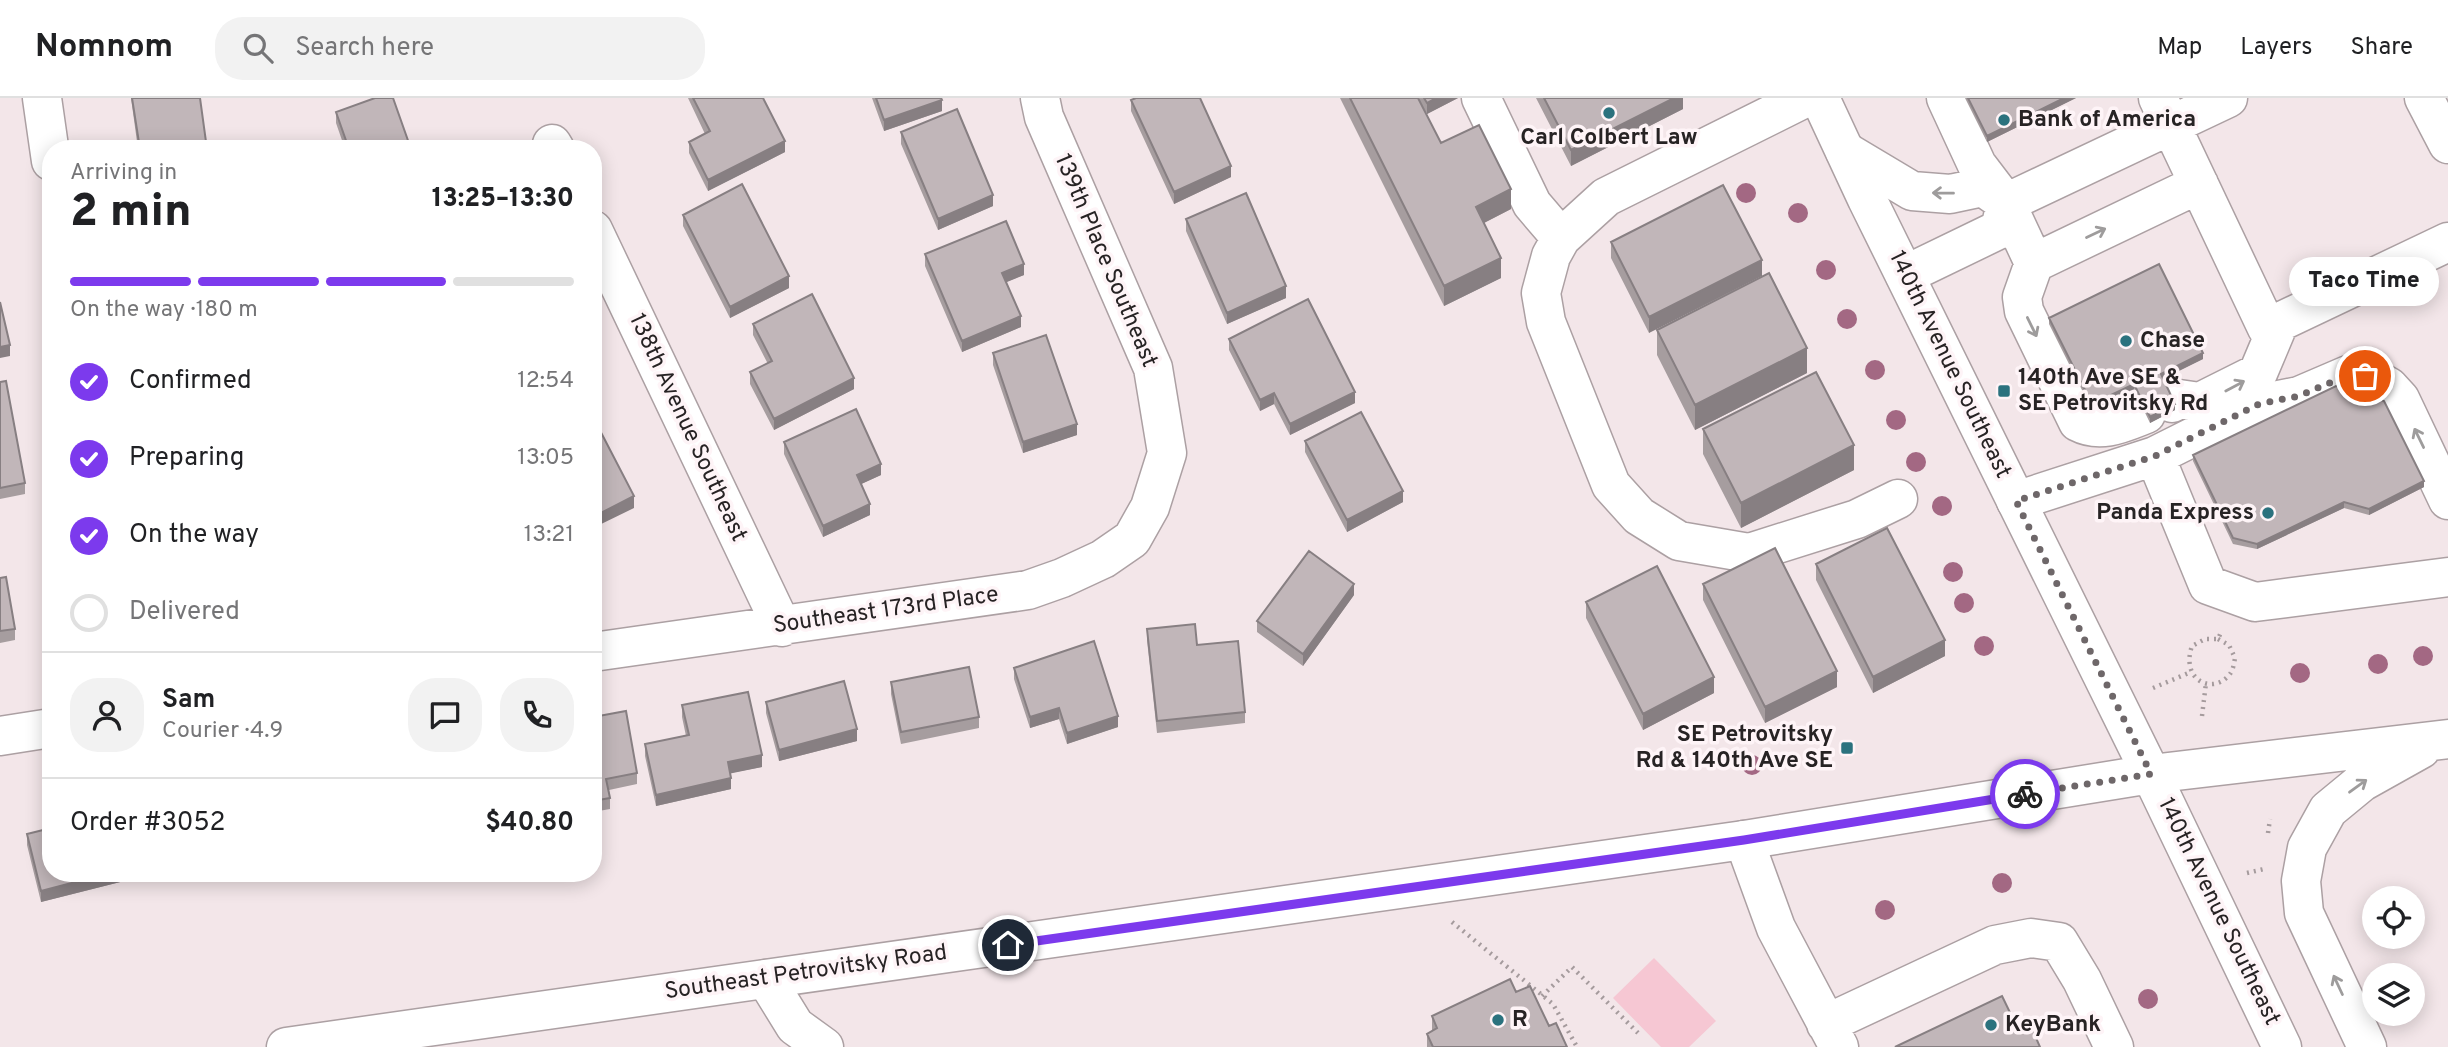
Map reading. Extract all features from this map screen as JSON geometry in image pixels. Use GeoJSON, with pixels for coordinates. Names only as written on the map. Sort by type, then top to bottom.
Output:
{"type":"FeatureCollection","features":[{"type":"Feature","properties":{"kind":"main road"},"geometry":{"type":"LineString","coordinates":[[42,98],[48,140]]}},
{"type":"Feature","properties":{"kind":"main road","name":"139th Place Southeast"},"geometry":{"type":"LineString","coordinates":[[1040,98],[1044,117],[1153,368],[1167,453],[1150,507]]}},
{"type":"Feature","properties":{"kind":"main road"},"geometry":{"type":"LineString","coordinates":[[1481,98],[1532,204],[1561,238]]}},
{"type":"Feature","properties":{"kind":"main road"},"geometry":{"type":"LineString","coordinates":[[1805,98],[1606,197],[1561,238],[1551,256],[1541,293],[1546,322],[1611,485],[1639,516],[1679,541],[1749,553],[1857,519],[1899,499]]}},
{"type":"Feature","properties":{"kind":"main road","name":"140th Avenue Southeast"},"geometry":{"type":"LineString","coordinates":[[1820,98],[2283,1047]]}},
{"type":"Feature","properties":{"kind":"main road"},"geometry":{"type":"LineString","coordinates":[[1946,98],[1977,165],[2006,203],[2034,263],[2022,297],[2025,311],[2078,422],[2090,428],[2105,428],[2179,399],[2200,402],[2258,373],[2279,323]]}},
{"type":"Feature","properties":{"kind":"main road"},"geometry":{"type":"LineString","coordinates":[[1905,275],[2000,229],[2006,203],[2164,111],[2228,98]]}},
{"type":"Feature","properties":{"kind":"main road"},"geometry":{"type":"LineString","coordinates":[[2424,98],[2448,144]]}},
{"type":"Feature","properties":{"kind":"main road"},"geometry":{"type":"LineString","coordinates":[[2164,111],[2267,328],[2448,242]]}},
{"type":"Feature","properties":{"kind":"main road"},"geometry":{"type":"LineString","coordinates":[[1845,151],[1912,191],[1950,194],[1983,187],[2006,203]]}},
{"type":"Feature","properties":{"kind":"main road"},"geometry":{"type":"LineString","coordinates":[[2034,263],[2199,184]]}},
{"type":"Feature","properties":{"kind":"main road","name":"138th Avenue Southeast"},"geometry":{"type":"LineString","coordinates":[[602,249],[782,627]]}},
{"type":"Feature","properties":{"kind":"main road"},"geometry":{"type":"LineString","coordinates":[[2016,501],[2155,456],[2259,404],[2299,396],[2348,375],[2365,376],[2389,387],[2400,399],[2448,499]]}},
{"type":"Feature","properties":{"kind":"main road"},"geometry":{"type":"LineString","coordinates":[[2155,456],[2208,585],[2255,602],[2448,577]]}},
{"type":"Feature","properties":{"kind":"main road","name":"Southeast 173rd Place"},"geometry":{"type":"LineString","coordinates":[[602,651],[1028,590],[1062,578],[1132,539],[1150,507]]}},
{"type":"Feature","properties":{"kind":"main road"},"geometry":{"type":"LineString","coordinates":[[0,736],[42,729]]}},
{"type":"Feature","properties":{"kind":"main road"},"geometry":{"type":"LineString","coordinates":[[2367,1047],[2304,913],[2301,881],[2307,848],[2328,810],[2362,782],[2441,741]]}},
{"type":"Feature","properties":{"kind":"main road","name":"Southeast Petrovitsky Road"},"geometry":{"type":"LineString","coordinates":[[286,1047],[1744,840],[2151,774],[2441,741]]}},
{"type":"Feature","properties":{"kind":"main road"},"geometry":{"type":"LineString","coordinates":[[1744,840],[1776,928],[1833,1036],[1995,945],[2031,938],[2059,942],[2082,980],[2114,1047]]}},
{"type":"Feature","properties":{"kind":"main road"},"geometry":{"type":"LineString","coordinates":[[766,979],[795,1026],[824,1047]]}},
{"type":"Feature","properties":{"kind":"path"},"geometry":{"type":"LineString","coordinates":[[2218,639],[2223,626]]}},
{"type":"Feature","properties":{"kind":"path"},"geometry":{"type":"LineString","coordinates":[[2204,639],[2218,639],[2229,645],[2235,658],[2232,673],[2222,681],[2206,683],[2197,680],[2191,672],[2188,659],[2192,646],[2204,639]]}},
{"type":"Feature","properties":{"kind":"path"},"geometry":{"type":"LineString","coordinates":[[2153,688],[2191,672]]}},
{"type":"Feature","properties":{"kind":"path"},"geometry":{"type":"LineString","coordinates":[[2202,716],[2206,683]]}},
{"type":"Feature","properties":{"kind":"path"},"geometry":{"type":"LineString","coordinates":[[1411,888],[1553,1004],[1577,1047]]}},
{"type":"Feature","properties":{"kind":"path"},"geometry":{"type":"LineString","coordinates":[[1542,996],[1572,967],[1639,1034]]}},
{"type":"Feature","properties":{"kind":"shaded area"},"geometry":{"type":"Polygon","coordinates":[[[1654,958],[1716,1021],[1689,1047],[1661,1047],[1613,998],[1654,958]]]}},
{"type":"Feature","properties":{"kind":"building"},"geometry":{"type":"Polygon","coordinates":[[[132,98],[200,98],[206,140],[139,140],[132,98]]]}},
{"type":"Feature","properties":{"kind":"building"},"geometry":{"type":"Polygon","coordinates":[[[375,98],[393,98],[408,140],[346,140],[336,112],[375,98]]]}},
{"type":"Feature","properties":{"kind":"building"},"geometry":{"type":"Polygon","coordinates":[[[693,98],[763,98],[785,141],[708,180],[689,142],[710,131],[693,98]]]}},
{"type":"Feature","properties":{"kind":"building"},"geometry":{"type":"Polygon","coordinates":[[[876,98],[941,98],[942,100],[884,120],[876,98]]]}},
{"type":"Feature","properties":{"kind":"building"},"geometry":{"type":"Polygon","coordinates":[[[1200,98],[1231,166],[1174,192],[1131,100],[1200,98]]]}},
{"type":"Feature","properties":{"kind":"building"},"geometry":{"type":"Polygon","coordinates":[[[1350,98],[1418,98],[1441,143],[1479,125],[1511,189],[1476,207],[1501,258],[1444,286],[1350,98]]]}},
{"type":"Feature","properties":{"kind":"building"},"geometry":{"type":"Polygon","coordinates":[[[1544,98],[1674,98],[1571,150],[1544,98]]]}},
{"type":"Feature","properties":{"kind":"building","name":"Bank of America"},"geometry":{"type":"Polygon","coordinates":[[[1968,98],[2064,98],[1987,136],[1968,98]]]}},
{"type":"Feature","properties":{"kind":"building"},"geometry":{"type":"Polygon","coordinates":[[[957,109],[993,195],[938,219],[901,132],[957,109]]]}},
{"type":"Feature","properties":{"kind":"building"},"geometry":{"type":"Polygon","coordinates":[[[742,184],[789,276],[730,307],[683,215],[742,184]]]}},
{"type":"Feature","properties":{"kind":"building"},"geometry":{"type":"Polygon","coordinates":[[[1723,185],[1762,260],[1649,317],[1611,242],[1723,185]]]}},
{"type":"Feature","properties":{"kind":"building"},"geometry":{"type":"Polygon","coordinates":[[[1246,193],[1286,286],[1227,313],[1186,219],[1246,193]]]}},
{"type":"Feature","properties":{"kind":"building"},"geometry":{"type":"Polygon","coordinates":[[[1006,221],[1024,264],[1002,273],[1021,316],[962,341],[925,254],[1006,221]]]}},
{"type":"Feature","properties":{"kind":"building","name":"Chase"},"geometry":{"type":"Polygon","coordinates":[[[2159,264],[2203,353],[2161,374],[2175,404],[2150,417],[2134,384],[2092,404],[2049,318],[2159,264]]]}},
{"type":"Feature","properties":{"kind":"building"},"geometry":{"type":"Polygon","coordinates":[[[1769,273],[1807,348],[1695,405],[1657,330],[1769,273]]]}},
{"type":"Feature","properties":{"kind":"building"},"geometry":{"type":"Polygon","coordinates":[[[812,294],[854,378],[774,419],[750,372],[772,361],[753,324],[812,294]]]}},
{"type":"Feature","properties":{"kind":"building"},"geometry":{"type":"Polygon","coordinates":[[[1308,299],[1355,392],[1290,424],[1274,393],[1260,400],[1229,339],[1308,299]]]}},
{"type":"Feature","properties":{"kind":"building"},"geometry":{"type":"Polygon","coordinates":[[[0,302],[10,345],[0,347],[0,302]]]}},
{"type":"Feature","properties":{"kind":"building"},"geometry":{"type":"Polygon","coordinates":[[[1046,335],[1077,424],[1023,442],[993,353],[1046,335]]]}},
{"type":"Feature","properties":{"kind":"building"},"geometry":{"type":"Polygon","coordinates":[[[1816,372],[1854,445],[1741,503],[1703,429],[1816,372]]]}},
{"type":"Feature","properties":{"kind":"building"},"geometry":{"type":"Polygon","coordinates":[[[6,381],[25,483],[0,488],[0,382],[6,381]]]}},
{"type":"Feature","properties":{"kind":"building"},"geometry":{"type":"Polygon","coordinates":[[[2336,386],[2384,401],[2424,481],[2369,509],[2344,502],[2257,544],[2233,538],[2193,455],[2336,386]]]}},
{"type":"Feature","properties":{"kind":"building"},"geometry":{"type":"Polygon","coordinates":[[[856,409],[881,464],[857,475],[870,504],[823,526],[784,442],[856,409]]]}},
{"type":"Feature","properties":{"kind":"building"},"geometry":{"type":"Polygon","coordinates":[[[1361,412],[1403,491],[1347,520],[1305,441],[1361,412]]]}},
{"type":"Feature","properties":{"kind":"building"},"geometry":{"type":"Polygon","coordinates":[[[602,434],[634,496],[602,512],[602,434]]]}},
{"type":"Feature","properties":{"kind":"building"},"geometry":{"type":"Polygon","coordinates":[[[1887,528],[1945,640],[1873,677],[1816,564],[1887,528]]]}},
{"type":"Feature","properties":{"kind":"building"},"geometry":{"type":"Polygon","coordinates":[[[1775,548],[1837,671],[1765,707],[1703,584],[1775,548]]]}},
{"type":"Feature","properties":{"kind":"building"},"geometry":{"type":"Polygon","coordinates":[[[1309,551],[1354,584],[1303,654],[1257,621],[1309,551]]]}},
{"type":"Feature","properties":{"kind":"building"},"geometry":{"type":"Polygon","coordinates":[[[1657,566],[1714,677],[1643,714],[1586,602],[1657,566]]]}},
{"type":"Feature","properties":{"kind":"building"},"geometry":{"type":"Polygon","coordinates":[[[6,577],[15,629],[0,631],[0,578],[6,577]]]}},
{"type":"Feature","properties":{"kind":"building"},"geometry":{"type":"Polygon","coordinates":[[[1195,624],[1197,645],[1238,641],[1245,712],[1157,721],[1147,629],[1195,624]]]}},
{"type":"Feature","properties":{"kind":"building"},"geometry":{"type":"Polygon","coordinates":[[[1094,641],[1118,716],[1067,733],[1059,708],[1030,717],[1014,668],[1094,641]]]}},
{"type":"Feature","properties":{"kind":"building"},"geometry":{"type":"Polygon","coordinates":[[[969,667],[979,717],[901,732],[891,682],[969,667]]]}},
{"type":"Feature","properties":{"kind":"building"},"geometry":{"type":"Polygon","coordinates":[[[844,681],[857,729],[779,750],[766,702],[844,681]]]}},
{"type":"Feature","properties":{"kind":"building"},"geometry":{"type":"Polygon","coordinates":[[[748,692],[762,755],[728,762],[731,778],[656,795],[645,744],[689,735],[682,705],[748,692]]]}},
{"type":"Feature","properties":{"kind":"building"},"geometry":{"type":"Polygon","coordinates":[[[626,711],[637,773],[606,779],[610,798],[602,799],[602,715],[626,711]]]}},
{"type":"Feature","properties":{"kind":"building"},"geometry":{"type":"Polygon","coordinates":[[[42,830],[42,882],[76,882],[41,891],[27,834],[42,830]]]}},
{"type":"Feature","properties":{"kind":"building","name":"R"},"geometry":{"type":"Polygon","coordinates":[[[1510,979],[1516,992],[1530,986],[1549,1026],[1556,1023],[1567,1047],[1433,1047],[1427,1034],[1437,1028],[1432,1016],[1510,979]]]}},
{"type":"Feature","properties":{"kind":"building"},"geometry":{"type":"Polygon","coordinates":[[[2002,996],[2017,1027],[2029,1022],[2040,1047],[1895,1047],[2002,996]]]}},
{"type":"Feature","properties":{"kind":"way so far"},"geometry":{"type":"LineString","coordinates":[[2025,794],[2151,774],[2016,501],[2155,456],[2259,404],[2299,396],[2348,375],[2365,376]]}},
{"type":"Feature","properties":{"kind":"place","name":"Carl Colbert Law"},"geometry":{"type":"Point","coordinates":[1609,113]}},
{"type":"Feature","properties":{"kind":"place","name":"Bank of America"},"geometry":{"type":"Point","coordinates":[2004,120]}},
{"type":"Feature","properties":{"kind":"place","name":"Chase"},"geometry":{"type":"Point","coordinates":[2126,341]}},
{"type":"Feature","properties":{"kind":"place","name":"Taco Time"},"geometry":{"type":"Point","coordinates":[2365,376]}},
{"type":"Feature","properties":{"kind":"place","name":"140th Ave SE & SE Petrovitsky Rd"},"geometry":{"type":"Point","coordinates":[2004,391]}},
{"type":"Feature","properties":{"kind":"place","name":"Panda Express"},"geometry":{"type":"Point","coordinates":[2268,513]}},
{"type":"Feature","properties":{"kind":"place","name":"SE Petrovitsky Rd & 140th Ave SE"},"geometry":{"type":"Point","coordinates":[1847,748]}},
{"type":"Feature","properties":{"kind":"place","name":"R"},"geometry":{"type":"Point","coordinates":[1498,1020]}},
{"type":"Feature","properties":{"kind":"place","name":"KeyBank"},"geometry":{"type":"Point","coordinates":[1991,1025]}},
{"type":"Feature","properties":{"kind":"route"},"geometry":{"type":"LineString","coordinates":[[1008,945],[1744,840],[2025,794]]}}]}
